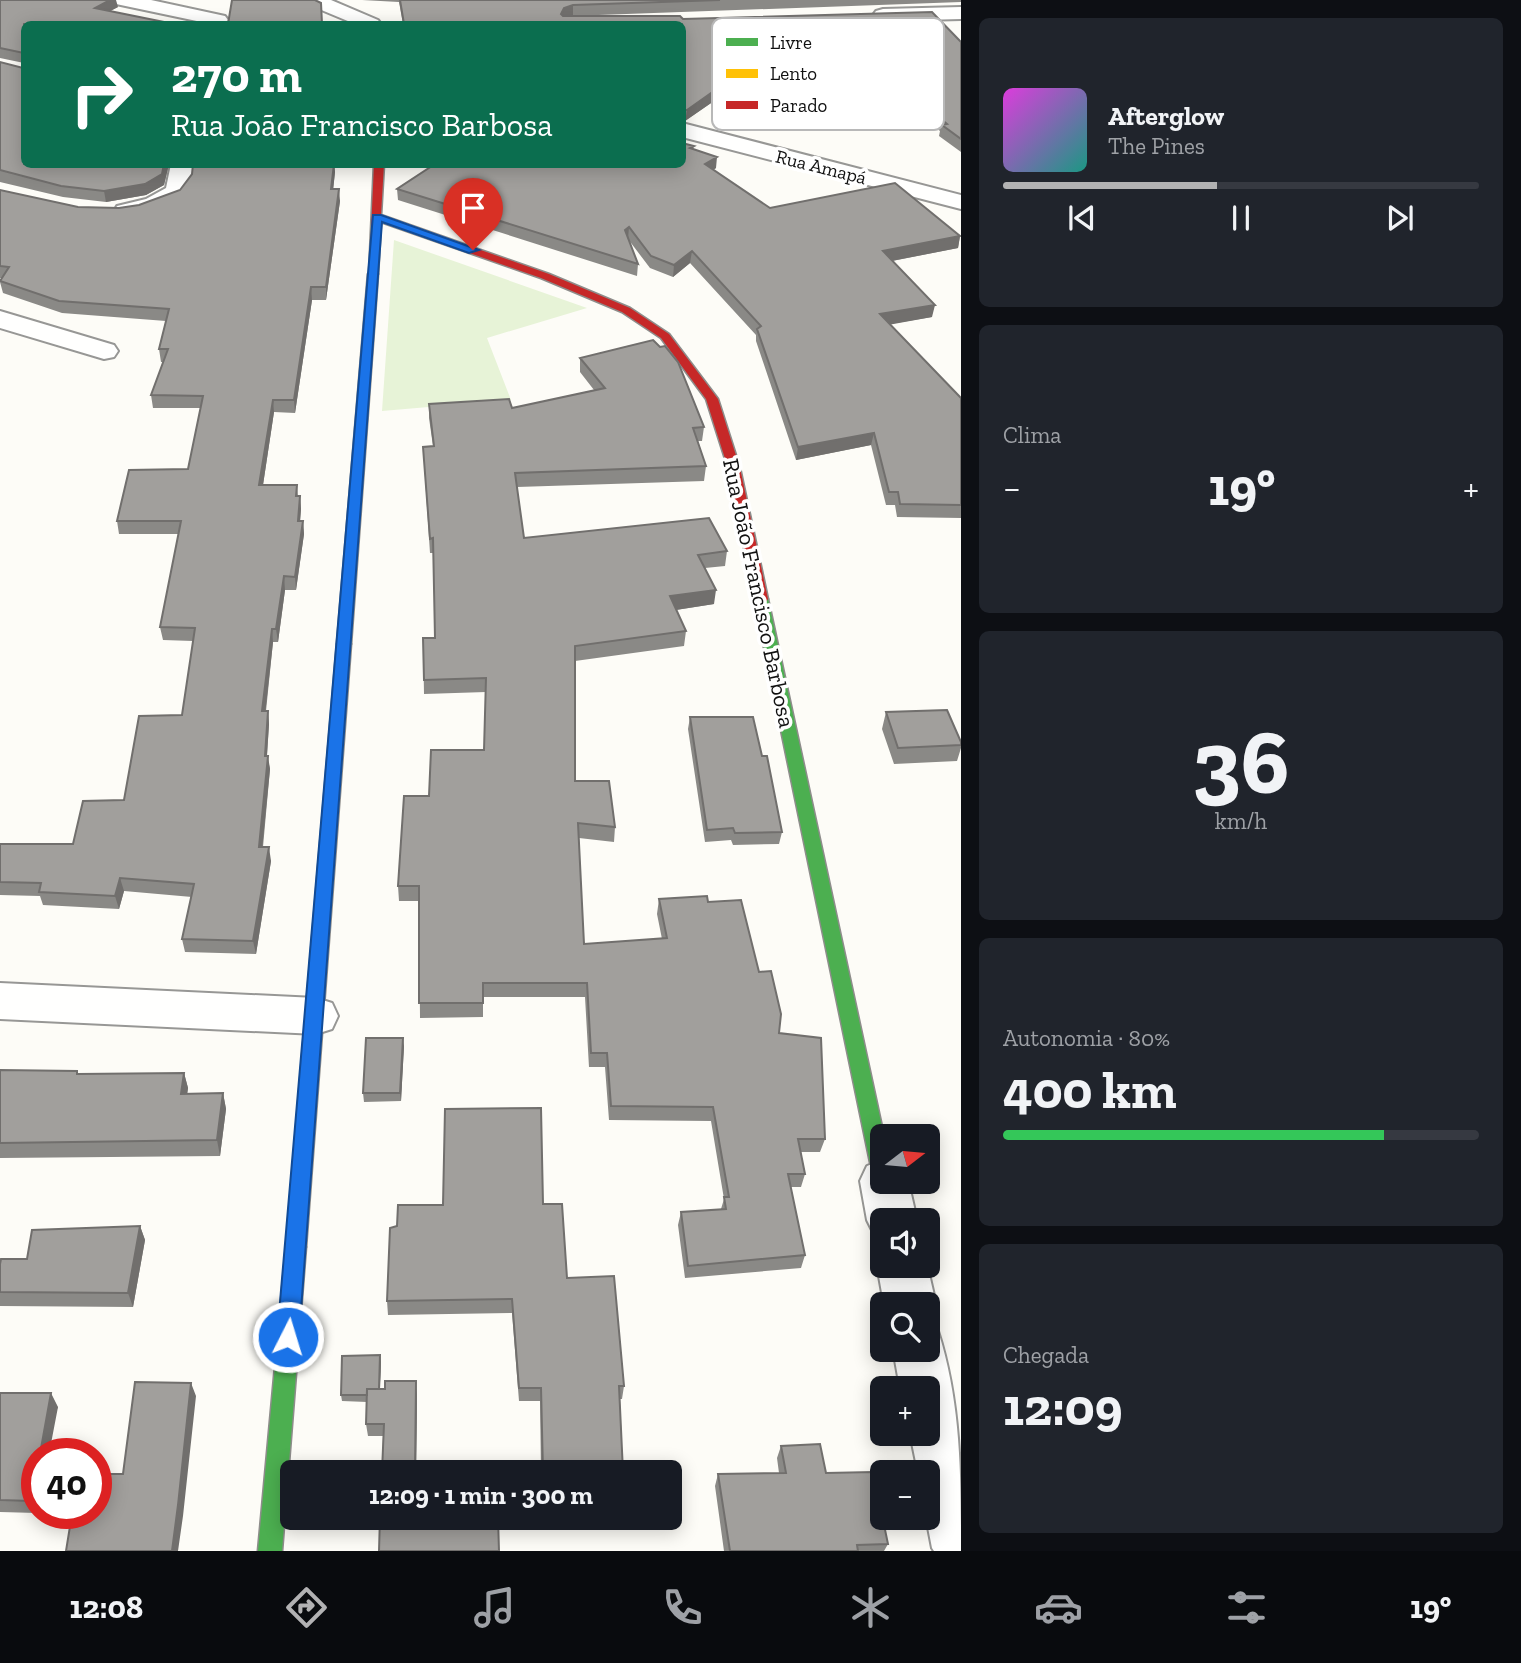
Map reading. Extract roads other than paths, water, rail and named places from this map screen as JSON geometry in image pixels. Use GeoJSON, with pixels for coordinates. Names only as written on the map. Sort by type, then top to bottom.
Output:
{"type":"FeatureCollection","features":[{"type":"Feature","properties":{"kind":"street"},"geometry":{"type":"LineString","coordinates":[[123,0],[219,15]]}},
{"type":"Feature","properties":{"kind":"street"},"geometry":{"type":"LineString","coordinates":[[314,0],[363,21]]}},
{"type":"Feature","properties":{"kind":"street"},"geometry":{"type":"LineString","coordinates":[[864,16],[961,13]]}},
{"type":"Feature","properties":{"kind":"street","name":"Rua Amapá"},"geometry":{"type":"LineString","coordinates":[[686,131],[961,202]]}},
{"type":"Feature","properties":{"kind":"street"},"geometry":{"type":"LineString","coordinates":[[100,213],[149,206],[172,194],[177,189],[182,168]]}},
{"type":"Feature","properties":{"kind":"street"},"geometry":{"type":"LineString","coordinates":[[270,1551],[316,1016],[379,168]]}},
{"type":"Feature","properties":{"kind":"street","name":"Rua João Francisco Barbosa"},"geometry":{"type":"LineString","coordinates":[[377,217],[545,275],[626,310],[665,336],[712,399],[734,468],[872,1124]]}},
{"type":"Feature","properties":{"kind":"street"},"geometry":{"type":"LineString","coordinates":[[0,319],[104,351]]}},
{"type":"Feature","properties":{"kind":"street"},"geometry":{"type":"LineString","coordinates":[[0,1001],[316,1016]]}},
{"type":"Feature","properties":{"kind":"street"},"geometry":{"type":"LineString","coordinates":[[939,1446],[961,1548]]}}]}
